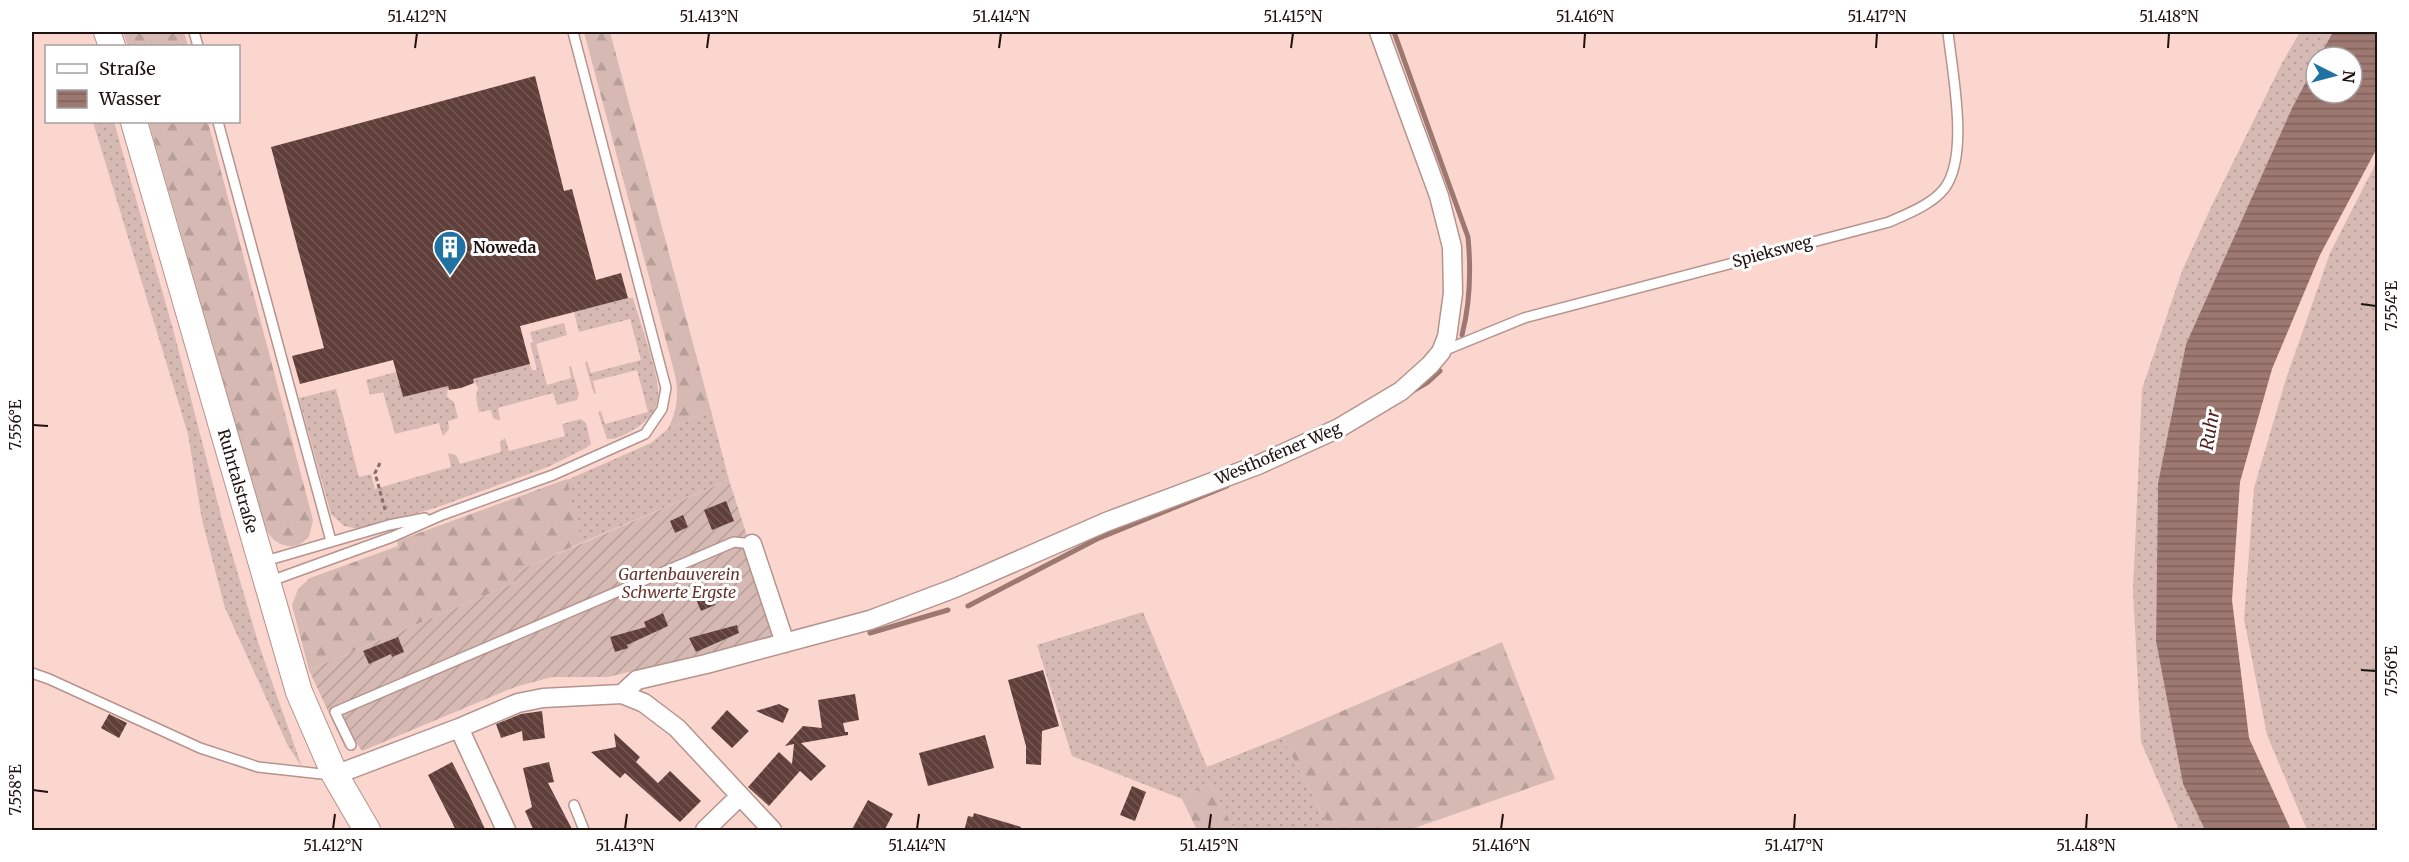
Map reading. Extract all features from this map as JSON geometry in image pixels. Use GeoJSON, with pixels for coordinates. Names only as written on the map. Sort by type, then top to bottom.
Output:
{"type":"FeatureCollection","features":[{"type":"Feature","properties":{"kind":"main road","name":"Ruhrtalstraße"},"geometry":{"type":"LineString","coordinates":[[134,123],[299,692],[335,775],[367,831]]}},
{"type":"Feature","properties":{"kind":"street","name":"Westhofener Weg"},"geometry":{"type":"LineString","coordinates":[[622,694],[637,680],[870,620],[956,588],[1106,522],[1258,465],[1338,428],[1401,391],[1430,365],[1441,352],[1447,337],[1453,293],[1452,247],[1439,196],[1379,32]]}},
{"type":"Feature","properties":{"kind":"street"},"geometry":{"type":"LineString","coordinates":[[752,544],[785,643]]}},
{"type":"Feature","properties":{"kind":"street"},"geometry":{"type":"LineString","coordinates":[[335,775],[518,703],[543,698],[622,694],[644,703],[677,728],[772,831]]}},
{"type":"Feature","properties":{"kind":"street"},"geometry":{"type":"LineString","coordinates":[[459,728],[506,831]]}},
{"type":"Feature","properties":{"kind":"street"},"geometry":{"type":"LineString","coordinates":[[705,831],[740,796]]}},
{"type":"Feature","properties":{"kind":"lane"},"geometry":{"type":"LineString","coordinates":[[264,572],[393,537],[442,515],[603,455],[645,434],[662,410],[666,388],[573,32]]}},
{"type":"Feature","properties":{"kind":"lane","name":"Spieksweg"},"geometry":{"type":"LineString","coordinates":[[1441,352],[1524,318],[1889,222],[1934,198],[1951,178],[1958,135],[1948,32]]}},
{"type":"Feature","properties":{"kind":"lane"},"geometry":{"type":"LineString","coordinates":[[218,123],[331,542]]}},
{"type":"Feature","properties":{"kind":"lane"},"geometry":{"type":"LineString","coordinates":[[264,572],[331,542],[389,525],[442,515]]}},
{"type":"Feature","properties":{"kind":"lane"},"geometry":{"type":"LineString","coordinates":[[351,744],[335,712],[734,542],[752,544]]}},
{"type":"Feature","properties":{"kind":"lane"},"geometry":{"type":"LineString","coordinates":[[32,673],[200,748],[258,767],[335,775]]}},
{"type":"Feature","properties":{"kind":"lane"},"geometry":{"type":"LineString","coordinates":[[574,805],[584,831]]}},
{"type":"Feature","properties":{"kind":"path"},"geometry":{"type":"LineString","coordinates":[[380,463],[375,473],[389,525]]}},
{"type":"Feature","properties":{"kind":"green space"},"geometry":{"type":"Polygon","coordinates":[[[123,32],[184,32],[188,45],[128,45],[123,32]]]}},
{"type":"Feature","properties":{"kind":"green space"},"geometry":{"type":"Polygon","coordinates":[[[584,32],[610,32],[711,411],[668,429],[676,403],[675,375],[584,32]]]}},
{"type":"Feature","properties":{"kind":"green space"},"geometry":{"type":"Polygon","coordinates":[[[2300,32],[2333,32],[2326,45],[2304,45],[2304,86],[2186,344],[2158,483],[2156,641],[2183,784],[2205,830],[2179,830],[2141,742],[2133,590],[2142,389],[2182,271],[2282,63],[2300,32]]]}},
{"type":"Feature","properties":{"kind":"green space"},"geometry":{"type":"Polygon","coordinates":[[[93,123],[114,123],[173,329],[224,527],[259,645],[302,767],[288,746],[225,608],[202,520],[188,434],[93,123]]]}},
{"type":"Feature","properties":{"kind":"green space"},"geometry":{"type":"Polygon","coordinates":[[[149,123],[208,123],[313,520],[309,537],[291,546],[279,543],[265,527],[149,123]]]}},
{"type":"Feature","properties":{"kind":"green space"},"geometry":{"type":"Polygon","coordinates":[[[2377,161],[2377,830],[2307,830],[2267,735],[2244,619],[2254,488],[2286,379],[2330,253],[2377,161]]]}},
{"type":"Feature","properties":{"kind":"green space"},"geometry":{"type":"Polygon","coordinates":[[[633,298],[649,349],[656,377],[658,398],[650,417],[642,424],[614,439],[607,439],[598,412],[601,411],[605,424],[648,412],[637,370],[593,381],[596,393],[594,394],[585,363],[587,361],[591,373],[641,360],[630,319],[579,332],[574,312],[633,298]]]}},
{"type":"Feature","properties":{"kind":"green space"},"geometry":{"type":"Polygon","coordinates":[[[564,323],[567,335],[536,344],[547,385],[571,378],[569,367],[571,366],[579,394],[577,400],[557,405],[553,393],[498,408],[500,420],[493,418],[491,410],[479,412],[476,397],[478,388],[473,379],[530,364],[532,370],[537,370],[530,343],[533,342],[530,332],[564,323]]]}},
{"type":"Feature","properties":{"kind":"green space"},"geometry":{"type":"Polygon","coordinates":[[[396,372],[403,397],[448,386],[447,397],[454,402],[458,418],[448,421],[449,429],[443,436],[439,423],[395,434],[383,392],[370,395],[366,380],[396,372]]]}},
{"type":"Feature","properties":{"kind":"green space"},"geometry":{"type":"Polygon","coordinates":[[[336,389],[359,477],[371,474],[375,489],[451,467],[448,453],[456,455],[460,464],[501,452],[500,442],[505,438],[509,451],[565,436],[562,424],[581,419],[586,423],[591,444],[548,467],[438,507],[367,528],[344,526],[331,514],[299,398],[336,389]]]}},
{"type":"Feature","properties":{"kind":"green space"},"geometry":{"type":"Polygon","coordinates":[[[711,411],[729,480],[581,543],[567,480],[651,443],[668,429],[711,411]]]}},
{"type":"Feature","properties":{"kind":"green space"},"geometry":{"type":"Polygon","coordinates":[[[567,479],[581,543],[512,574],[515,583],[309,670],[292,605],[298,589],[310,578],[398,546],[397,541],[567,479]]]}},
{"type":"Feature","properties":{"kind":"green space","name":"Gartenbauverein Schwerte Ergste"},"geometry":{"type":"Polygon","coordinates":[[[729,480],[777,629],[774,637],[608,677],[552,677],[515,687],[362,751],[356,742],[345,748],[309,670],[515,583],[511,574],[729,480]]]}},
{"type":"Feature","properties":{"kind":"green space"},"geometry":{"type":"Polygon","coordinates":[[[1143,612],[1207,767],[1282,737],[1330,829],[1333,830],[1235,830],[1210,783],[1182,799],[1072,756],[1037,645],[1143,612]]]}},
{"type":"Feature","properties":{"kind":"green space"},"geometry":{"type":"Polygon","coordinates":[[[1502,642],[1555,779],[1409,830],[1330,829],[1282,737],[1502,642]]]}},
{"type":"Feature","properties":{"kind":"green space"},"geometry":{"type":"Polygon","coordinates":[[[1210,783],[1235,830],[1197,830],[1182,799],[1210,783]]]}},
{"type":"Feature","properties":{"kind":"water","name":"Ruhr"},"geometry":{"type":"Polygon","coordinates":[[[2333,32],[2377,32],[2377,148],[2320,255],[2272,369],[2240,482],[2232,600],[2249,738],[2291,830],[2205,830],[2183,784],[2156,641],[2158,483],[2186,344],[2304,86],[2304,105],[2364,105],[2364,45],[2326,45],[2333,32]]]}},
{"type":"Feature","properties":{"kind":"building","name":"Noweda"},"geometry":{"type":"Polygon","coordinates":[[[535,76],[564,191],[572,189],[596,280],[621,273],[628,298],[520,326],[530,364],[473,379],[474,383],[461,388],[449,390],[448,386],[403,397],[393,360],[300,384],[292,356],[324,348],[271,147],[535,76]]]}},
{"type":"Feature","properties":{"kind":"building"},"geometry":{"type":"Polygon","coordinates":[[[726,501],[734,521],[712,530],[704,510],[726,501]]]}},
{"type":"Feature","properties":{"kind":"building"},"geometry":{"type":"Polygon","coordinates":[[[683,515],[688,527],[675,533],[670,521],[683,515]]]}},
{"type":"Feature","properties":{"kind":"building"},"geometry":{"type":"Polygon","coordinates":[[[708,591],[715,605],[701,611],[695,597],[708,591]]]}},
{"type":"Feature","properties":{"kind":"building"},"geometry":{"type":"Polygon","coordinates":[[[663,613],[668,626],[627,645],[628,648],[615,652],[610,637],[646,627],[644,622],[663,613]]]}},
{"type":"Feature","properties":{"kind":"building"},"geometry":{"type":"Polygon","coordinates":[[[737,625],[739,633],[696,652],[689,638],[737,625]]]}},
{"type":"Feature","properties":{"kind":"building"},"geometry":{"type":"Polygon","coordinates":[[[398,637],[404,652],[392,657],[391,654],[369,664],[363,651],[398,637]]]}},
{"type":"Feature","properties":{"kind":"building"},"geometry":{"type":"Polygon","coordinates":[[[1043,670],[1059,726],[1042,731],[1041,765],[1026,764],[1026,746],[1008,680],[1043,670]]]}},
{"type":"Feature","properties":{"kind":"building"},"geometry":{"type":"Polygon","coordinates":[[[855,694],[859,720],[843,723],[848,735],[801,743],[826,766],[811,781],[800,771],[769,806],[748,787],[779,752],[792,764],[794,744],[785,746],[803,726],[822,728],[818,700],[855,694]]]}},
{"type":"Feature","properties":{"kind":"building"},"geometry":{"type":"Polygon","coordinates":[[[779,704],[789,709],[783,723],[756,711],[779,704]]]}},
{"type":"Feature","properties":{"kind":"building"},"geometry":{"type":"Polygon","coordinates":[[[727,710],[749,731],[732,748],[711,728],[727,710]]]}},
{"type":"Feature","properties":{"kind":"building"},"geometry":{"type":"Polygon","coordinates":[[[542,711],[545,738],[523,741],[522,731],[501,738],[496,724],[521,714],[542,711]]]}},
{"type":"Feature","properties":{"kind":"building"},"geometry":{"type":"Polygon","coordinates":[[[109,714],[127,723],[119,738],[101,728],[109,714]]]}},
{"type":"Feature","properties":{"kind":"building"},"geometry":{"type":"Polygon","coordinates":[[[614,733],[640,757],[636,762],[658,783],[670,771],[701,801],[680,822],[625,773],[620,778],[591,752],[616,747],[614,733]]]}},
{"type":"Feature","properties":{"kind":"building"},"geometry":{"type":"Polygon","coordinates":[[[985,735],[994,768],[928,786],[919,753],[985,735]]]}},
{"type":"Feature","properties":{"kind":"building"},"geometry":{"type":"Polygon","coordinates":[[[452,762],[486,831],[456,831],[428,775],[452,762]]]}},
{"type":"Feature","properties":{"kind":"building"},"geometry":{"type":"Polygon","coordinates":[[[549,762],[554,782],[548,783],[573,831],[534,831],[525,811],[532,807],[523,768],[549,762]]]}},
{"type":"Feature","properties":{"kind":"building"},"geometry":{"type":"Polygon","coordinates":[[[1132,786],[1146,792],[1135,821],[1120,815],[1132,786]]]}},
{"type":"Feature","properties":{"kind":"building"},"geometry":{"type":"Polygon","coordinates":[[[868,800],[893,814],[884,831],[851,831],[868,800]]]}},
{"type":"Feature","properties":{"kind":"building"},"geometry":{"type":"Polygon","coordinates":[[[974,813],[1021,827],[1020,831],[964,831],[968,816],[973,817],[974,813]]]}},
{"type":"Feature","properties":{"kind":"waterway"},"geometry":{"type":"LineString","coordinates":[[1394,32],[1468,237],[1469,286],[1462,335]]}},
{"type":"Feature","properties":{"kind":"waterway"},"geometry":{"type":"LineString","coordinates":[[1411,392],[1428,382],[1440,371]]}},
{"type":"Feature","properties":{"kind":"waterway"},"geometry":{"type":"LineString","coordinates":[[968,606],[1097,539],[1227,486]]}},
{"type":"Feature","properties":{"kind":"waterway"},"geometry":{"type":"LineString","coordinates":[[870,633],[948,610]]}},
{"type":"Feature","properties":{"kind":"place","name":"Noweda"},"geometry":{"type":"Point","coordinates":[450,276]}}]}
